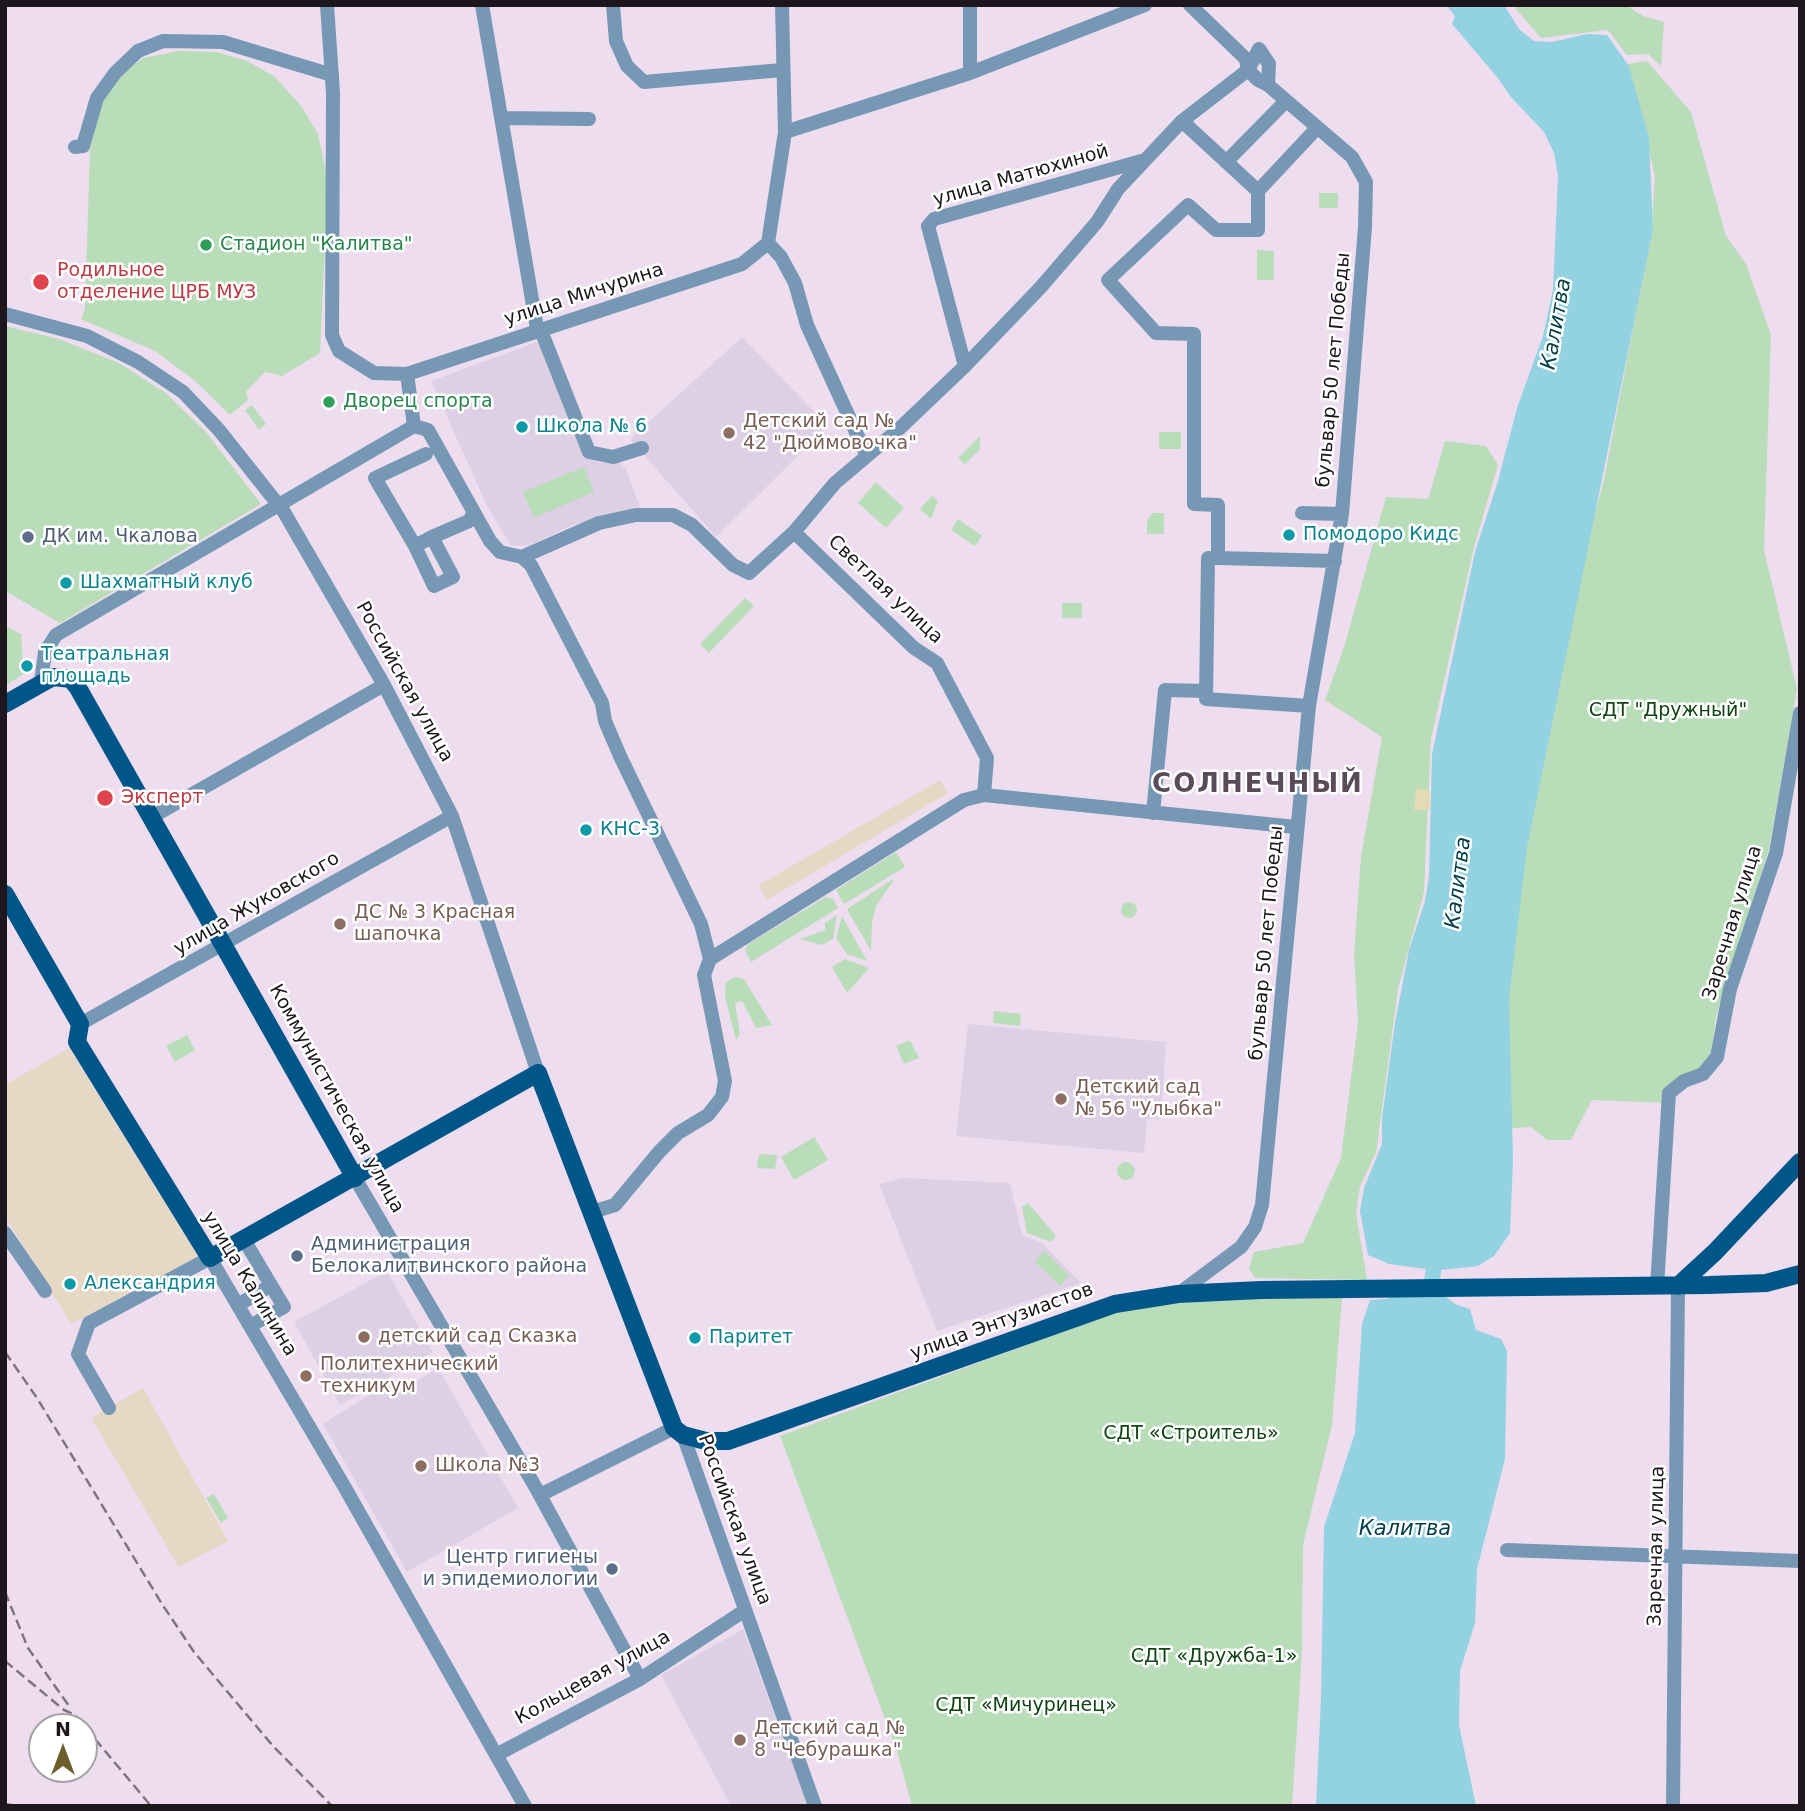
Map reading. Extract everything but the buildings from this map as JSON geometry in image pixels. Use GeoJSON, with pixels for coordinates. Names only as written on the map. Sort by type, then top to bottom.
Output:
{"type":"FeatureCollection","features":[{"type":"Feature","properties":{"kind":"main road","name":"Коммунистическая улица"},"geometry":{"type":"LineString","coordinates":[[41,683],[52,677],[71,678],[225,944],[355,1178]]}},
{"type":"Feature","properties":{"kind":"main road"},"geometry":{"type":"LineString","coordinates":[[5,704],[41,683]]}},
{"type":"Feature","properties":{"kind":"main road","name":"улица Калинина"},"geometry":{"type":"LineString","coordinates":[[5,894],[80,1024],[77,1042],[209,1258]]}},
{"type":"Feature","properties":{"kind":"main road"},"geometry":{"type":"LineString","coordinates":[[209,1258],[538,1073]]}},
{"type":"Feature","properties":{"kind":"main road","name":"Российская улица"},"geometry":{"type":"LineString","coordinates":[[538,1073],[679,1432]]}},
{"type":"Feature","properties":{"kind":"main road"},"geometry":{"type":"LineString","coordinates":[[1678,1286],[1800,1162]]}},
{"type":"Feature","properties":{"kind":"main road","name":"улица Энтузиастов"},"geometry":{"type":"LineString","coordinates":[[679,1432],[706,1441],[728,1441],[1115,1304],[1178,1294],[1344,1289],[1657,1287],[1766,1283],[1800,1273]]}},
{"type":"Feature","properties":{"kind":"street"},"geometry":{"type":"LineString","coordinates":[[327,5],[332,75],[332,335],[339,351],[374,373],[407,374],[414,426]]}},
{"type":"Feature","properties":{"kind":"street"},"geometry":{"type":"LineString","coordinates":[[482,5],[539,329],[589,452],[613,457],[642,448]]}},
{"type":"Feature","properties":{"kind":"street"},"geometry":{"type":"LineString","coordinates":[[613,5],[616,41],[626,66],[644,82],[782,70]]}},
{"type":"Feature","properties":{"kind":"street"},"geometry":{"type":"LineString","coordinates":[[782,5],[785,132],[768,243],[781,257],[795,283],[807,325],[866,454]]}},
{"type":"Feature","properties":{"kind":"street"},"geometry":{"type":"LineString","coordinates":[[970,5],[971,73]]}},
{"type":"Feature","properties":{"kind":"street"},"geometry":{"type":"LineString","coordinates":[[785,132],[971,73],[1145,5]]}},
{"type":"Feature","properties":{"kind":"street"},"geometry":{"type":"LineString","coordinates":[[1190,5],[1246,59],[1248,70],[1317,128],[1258,191],[1258,230],[1216,230],[1188,205],[1108,280],[1156,333],[1195,334],[1195,504],[1218,505],[1206,699],[1309,706]]}},
{"type":"Feature","properties":{"kind":"street"},"geometry":{"type":"LineString","coordinates":[[75,147],[83,146],[97,98],[115,73],[138,51],[163,41],[223,42],[332,75]]}},
{"type":"Feature","properties":{"kind":"street"},"geometry":{"type":"LineString","coordinates":[[522,557],[599,523],[636,514],[673,515],[692,525],[733,565],[749,573],[794,532],[835,483],[866,454],[900,428],[965,366],[1040,288],[1097,222],[1118,189],[1182,121],[1248,70],[1259,49],[1269,64],[1268,85]]}},
{"type":"Feature","properties":{"kind":"street"},"geometry":{"type":"LineString","coordinates":[[1226,162],[1286,101]]}},
{"type":"Feature","properties":{"kind":"street"},"geometry":{"type":"LineString","coordinates":[[502,118],[589,119]]}},
{"type":"Feature","properties":{"kind":"street"},"geometry":{"type":"LineString","coordinates":[[1182,121],[1258,191]]}},
{"type":"Feature","properties":{"kind":"street","name":"бульвар 50 лет Победы"},"geometry":{"type":"LineString","coordinates":[[1178,1294],[1241,1247],[1255,1227],[1262,1205],[1309,706],[1342,514],[1365,227],[1366,182],[1352,157],[1317,128]]}},
{"type":"Feature","properties":{"kind":"street","name":"улица Матюхиной"},"geometry":{"type":"LineString","coordinates":[[965,366],[928,226],[934,219],[1145,160]]}},
{"type":"Feature","properties":{"kind":"street","name":"улица Мичурина"},"geometry":{"type":"LineString","coordinates":[[407,374],[742,264],[768,243]]}},
{"type":"Feature","properties":{"kind":"street","name":"Российская улица"},"geometry":{"type":"LineString","coordinates":[[5,314],[87,335],[138,362],[183,391],[219,430],[279,504],[384,685],[452,816],[538,1073]]}},
{"type":"Feature","properties":{"kind":"street"},"geometry":{"type":"LineString","coordinates":[[41,683],[45,652],[50,641],[414,426],[428,430],[473,514],[500,552],[522,557],[531,565],[602,703],[605,721],[620,755],[701,924],[710,959],[704,975],[725,1081],[722,1097],[708,1115],[678,1133],[659,1152],[615,1205],[592,1212]]}},
{"type":"Feature","properties":{"kind":"street"},"geometry":{"type":"LineString","coordinates":[[426,454],[375,478],[415,545],[434,586],[453,577],[432,537]]}},
{"type":"Feature","properties":{"kind":"street"},"geometry":{"type":"LineString","coordinates":[[1303,513],[1342,514]]}},
{"type":"Feature","properties":{"kind":"street"},"geometry":{"type":"LineString","coordinates":[[415,545],[469,521],[473,514]]}},
{"type":"Feature","properties":{"kind":"street","name":"Светлая улица"},"geometry":{"type":"LineString","coordinates":[[794,532],[914,648],[937,663],[987,758],[984,795]]}},
{"type":"Feature","properties":{"kind":"street"},"geometry":{"type":"LineString","coordinates":[[1213,558],[1335,561]]}},
{"type":"Feature","properties":{"kind":"street"},"geometry":{"type":"LineString","coordinates":[[152,817],[384,685]]}},
{"type":"Feature","properties":{"kind":"street"},"geometry":{"type":"LineString","coordinates":[[1153,813],[1165,690],[1205,691]]}},
{"type":"Feature","properties":{"kind":"street","name":"Заречная улица"},"geometry":{"type":"LineString","coordinates":[[1657,1287],[1669,1093],[1685,1081],[1703,1074],[1717,1056],[1730,989],[1776,853],[1800,713]]}},
{"type":"Feature","properties":{"kind":"street"},"geometry":{"type":"LineString","coordinates":[[710,959],[964,800],[984,795],[1296,827]]}},
{"type":"Feature","properties":{"kind":"street","name":"улица Жуковского"},"geometry":{"type":"LineString","coordinates":[[80,1024],[452,816]]}},
{"type":"Feature","properties":{"kind":"street","name":"Коммунистическая улица"},"geometry":{"type":"LineString","coordinates":[[355,1178],[540,1495],[640,1679]]}},
{"type":"Feature","properties":{"kind":"street"},"geometry":{"type":"LineString","coordinates":[[5,1233],[45,1291]]}},
{"type":"Feature","properties":{"kind":"street"},"geometry":{"type":"LineString","coordinates":[[243,1238],[284,1307],[250,1326]]}},
{"type":"Feature","properties":{"kind":"street"},"geometry":{"type":"LineString","coordinates":[[109,1408],[78,1354],[89,1323],[209,1258]]}},
{"type":"Feature","properties":{"kind":"street","name":"улица Калинина"},"geometry":{"type":"LineString","coordinates":[[209,1258],[413,1605],[525,1806]]}},
{"type":"Feature","properties":{"kind":"street"},"geometry":{"type":"LineString","coordinates":[[1699,1267],[1709,1285]]}},
{"type":"Feature","properties":{"kind":"street"},"geometry":{"type":"LineString","coordinates":[[238,1306],[270,1286]]}},
{"type":"Feature","properties":{"kind":"street","name":"Заречная улица"},"geometry":{"type":"LineString","coordinates":[[1674,1806],[1678,1286]]}},
{"type":"Feature","properties":{"kind":"street"},"geometry":{"type":"LineString","coordinates":[[540,1495],[679,1432]]}},
{"type":"Feature","properties":{"kind":"street","name":"Российская улица"},"geometry":{"type":"LineString","coordinates":[[679,1432],[815,1806]]}},
{"type":"Feature","properties":{"kind":"street"},"geometry":{"type":"LineString","coordinates":[[1507,1550],[1800,1561]]}},
{"type":"Feature","properties":{"kind":"street","name":"Кольцевая улица"},"geometry":{"type":"LineString","coordinates":[[496,1755],[640,1679],[744,1611]]}},
{"type":"Feature","properties":{"kind":"shaded area","name":"Детский сад № 42 \"Дюймовочка\""},"geometry":{"type":"Polygon","coordinates":[[[742,337],[828,426],[716,537],[630,439],[742,337]]]}},
{"type":"Feature","properties":{"kind":"shaded area"},"geometry":{"type":"Polygon","coordinates":[[[542,340],[587,457],[600,463],[617,459],[626,469],[641,510],[573,525],[530,545],[511,546],[488,508],[431,381],[542,340]]]}},
{"type":"Feature","properties":{"kind":"shaded area"},"geometry":{"type":"Polygon","coordinates":[[[940,780],[948,793],[767,900],[759,885],[940,780]]]}},
{"type":"Feature","properties":{"kind":"shaded area","name":"Детский сад № 56 \"Улыбка\""},"geometry":{"type":"Polygon","coordinates":[[[968,1024],[1166,1042],[1161,1119],[1147,1119],[1144,1153],[956,1136],[968,1024]]]}},
{"type":"Feature","properties":{"kind":"shaded area"},"geometry":{"type":"Polygon","coordinates":[[[69,1048],[198,1256],[71,1324],[5,1216],[5,1085],[69,1048]]]}},
{"type":"Feature","properties":{"kind":"shaded area"},"geometry":{"type":"Polygon","coordinates":[[[904,1178],[1010,1183],[1022,1235],[1042,1243],[1081,1283],[937,1331],[879,1184],[904,1178]]]}},
{"type":"Feature","properties":{"kind":"shaded area","name":"детский сад Сказка"},"geometry":{"type":"Polygon","coordinates":[[[387,1271],[433,1352],[340,1405],[294,1322],[387,1271]]]}},
{"type":"Feature","properties":{"kind":"shaded area","name":"Школа №3"},"geometry":{"type":"Polygon","coordinates":[[[438,1368],[518,1508],[407,1572],[323,1424],[389,1382],[396,1393],[438,1368]]]}},
{"type":"Feature","properties":{"kind":"shaded area"},"geometry":{"type":"Polygon","coordinates":[[[143,1388],[228,1541],[179,1567],[91,1418],[143,1388]]]}},
{"type":"Feature","properties":{"kind":"shaded area","name":"Детский сад № 8 \"Чебурашка\""},"geometry":{"type":"Polygon","coordinates":[[[743,1629],[808,1806],[731,1806],[661,1675],[743,1629]]]}},
{"type":"Feature","properties":{"kind":"green space"},"geometry":{"type":"Polygon","coordinates":[[[1513,5],[1626,5],[1643,16],[1664,22],[1661,66],[1648,54],[1627,55],[1608,30],[1541,38],[1513,5]]]}},
{"type":"Feature","properties":{"kind":"green space","name":"Стадион \"Калитва\""},"geometry":{"type":"Polygon","coordinates":[[[179,51],[217,52],[247,61],[274,76],[302,107],[318,134],[328,181],[320,353],[282,376],[265,372],[246,392],[248,400],[230,415],[194,380],[155,351],[81,319],[85,309],[90,148],[97,109],[121,75],[143,58],[179,51]]]}},
{"type":"Feature","properties":{"kind":"green space","name":"СДТ \"Дружный\""},"geometry":{"type":"Polygon","coordinates":[[[1647,61],[1691,112],[1726,236],[1746,264],[1771,335],[1764,550],[1797,689],[1769,849],[1716,1017],[1709,1067],[1667,1103],[1592,1100],[1571,1140],[1547,1140],[1531,1127],[1500,1129],[1499,1064],[1516,875],[1535,803],[1547,690],[1604,480],[1652,227],[1655,176],[1636,94],[1621,65],[1647,61]]]}},
{"type":"Feature","properties":{"kind":"green space"},"geometry":{"type":"Polygon","coordinates":[[[1319,193],[1338,193],[1338,208],[1319,208],[1319,193]]]}},
{"type":"Feature","properties":{"kind":"green space"},"geometry":{"type":"Polygon","coordinates":[[[1257,250],[1274,251],[1274,280],[1257,280],[1257,250]]]}},
{"type":"Feature","properties":{"kind":"green space"},"geometry":{"type":"Polygon","coordinates":[[[5,326],[59,339],[119,363],[166,393],[206,432],[261,504],[60,623],[5,591],[5,326]]]}},
{"type":"Feature","properties":{"kind":"green space"},"geometry":{"type":"Polygon","coordinates":[[[252,405],[266,424],[259,430],[245,410],[252,405]]]}},
{"type":"Feature","properties":{"kind":"green space"},"geometry":{"type":"Polygon","coordinates":[[[1159,432],[1181,432],[1181,449],[1159,449],[1159,432]]]}},
{"type":"Feature","properties":{"kind":"green space"},"geometry":{"type":"Polygon","coordinates":[[[980,436],[980,449],[965,464],[958,458],[980,436]]]}},
{"type":"Feature","properties":{"kind":"green space"},"geometry":{"type":"Polygon","coordinates":[[[1445,441],[1486,446],[1498,465],[1474,547],[1431,739],[1424,892],[1398,989],[1376,1153],[1360,1186],[1356,1213],[1367,1280],[1255,1278],[1249,1268],[1254,1252],[1303,1243],[1341,1158],[1358,1022],[1354,954],[1361,856],[1382,737],[1325,700],[1345,644],[1386,497],[1428,499],[1445,441]]]}},
{"type":"Feature","properties":{"kind":"green space"},"geometry":{"type":"Polygon","coordinates":[[[584,467],[594,492],[534,518],[523,492],[584,467]]]}},
{"type":"Feature","properties":{"kind":"green space"},"geometry":{"type":"Polygon","coordinates":[[[876,482],[904,508],[886,528],[858,503],[876,482]]]}},
{"type":"Feature","properties":{"kind":"green space"},"geometry":{"type":"Polygon","coordinates":[[[932,496],[938,501],[931,519],[920,509],[932,496]]]}},
{"type":"Feature","properties":{"kind":"green space"},"geometry":{"type":"Polygon","coordinates":[[[1153,513],[1164,513],[1164,534],[1147,534],[1147,521],[1153,513]]]}},
{"type":"Feature","properties":{"kind":"green space"},"geometry":{"type":"Polygon","coordinates":[[[958,519],[982,536],[975,546],[951,530],[958,519]]]}},
{"type":"Feature","properties":{"kind":"green space"},"geometry":{"type":"Polygon","coordinates":[[[745,598],[754,606],[709,653],[700,644],[745,598]]]}},
{"type":"Feature","properties":{"kind":"green space"},"geometry":{"type":"Polygon","coordinates":[[[1062,603],[1082,603],[1082,618],[1062,618],[1062,603]]]}},
{"type":"Feature","properties":{"kind":"green space"},"geometry":{"type":"Polygon","coordinates":[[[5,626],[21,634],[24,674],[5,686],[5,626]]]}},
{"type":"Feature","properties":{"kind":"green space"},"geometry":{"type":"Polygon","coordinates":[[[896,852],[905,867],[844,904],[836,890],[896,852]]]}},
{"type":"Feature","properties":{"kind":"green space"},"geometry":{"type":"Polygon","coordinates":[[[895,878],[876,906],[872,922],[871,951],[847,909],[895,878]]]}},
{"type":"Feature","properties":{"kind":"green space"},"geometry":{"type":"Polygon","coordinates":[[[826,897],[833,899],[838,908],[751,962],[745,951],[748,944],[826,897]]]}},
{"type":"Feature","properties":{"kind":"green space"},"geometry":{"type":"Polygon","coordinates":[[[1129,902],[1135,904],[1135,916],[1129,918],[1123,916],[1121,910],[1123,904],[1129,902]]]}},
{"type":"Feature","properties":{"kind":"green space"},"geometry":{"type":"Polygon","coordinates":[[[837,915],[833,939],[822,945],[800,939],[825,930],[825,923],[837,915]]]}},
{"type":"Feature","properties":{"kind":"green space"},"geometry":{"type":"Polygon","coordinates":[[[842,916],[867,961],[847,954],[836,938],[842,916]]]}},
{"type":"Feature","properties":{"kind":"green space"},"geometry":{"type":"Polygon","coordinates":[[[845,959],[869,968],[847,993],[832,967],[845,959]]]}},
{"type":"Feature","properties":{"kind":"green space"},"geometry":{"type":"Polygon","coordinates":[[[735,977],[744,979],[772,1025],[756,1028],[742,1001],[735,1003],[740,1034],[736,1040],[725,997],[726,982],[735,977]]]}},
{"type":"Feature","properties":{"kind":"green space"},"geometry":{"type":"Polygon","coordinates":[[[994,1011],[1021,1014],[1020,1026],[993,1023],[994,1011]]]}},
{"type":"Feature","properties":{"kind":"green space"},"geometry":{"type":"Polygon","coordinates":[[[187,1035],[195,1050],[175,1062],[166,1046],[187,1035]]]}},
{"type":"Feature","properties":{"kind":"green space"},"geometry":{"type":"Polygon","coordinates":[[[910,1040],[919,1058],[904,1064],[896,1046],[910,1040]]]}},
{"type":"Feature","properties":{"kind":"green space"},"geometry":{"type":"Polygon","coordinates":[[[814,1137],[828,1160],[794,1180],[781,1157],[814,1137]]]}},
{"type":"Feature","properties":{"kind":"green space"},"geometry":{"type":"Polygon","coordinates":[[[759,1154],[777,1155],[775,1169],[757,1168],[759,1154]]]}},
{"type":"Feature","properties":{"kind":"green space"},"geometry":{"type":"Polygon","coordinates":[[[1126,1162],[1132,1165],[1135,1171],[1132,1177],[1126,1180],[1120,1177],[1117,1171],[1120,1165],[1126,1162]]]}},
{"type":"Feature","properties":{"kind":"green space"},"geometry":{"type":"Polygon","coordinates":[[[1028,1203],[1056,1236],[1051,1242],[1027,1233],[1022,1207],[1028,1203]]]}},
{"type":"Feature","properties":{"kind":"green space"},"geometry":{"type":"Polygon","coordinates":[[[1044,1251],[1069,1276],[1060,1286],[1035,1262],[1044,1251]]]}},
{"type":"Feature","properties":{"kind":"green space","name":"СДТ «Строитель»"},"geometry":{"type":"Polygon","coordinates":[[[1239,1297],[1342,1298],[1332,1425],[1303,1545],[1302,1652],[1292,1806],[912,1806],[897,1751],[780,1436],[1124,1309],[1239,1297]]]}},
{"type":"Feature","properties":{"kind":"green space"},"geometry":{"type":"Polygon","coordinates":[[[214,1494],[228,1518],[221,1523],[206,1498],[214,1494]]]}},
{"type":"Feature","properties":{"kind":"sand"},"geometry":{"type":"Polygon","coordinates":[[[1416,788],[1430,791],[1430,810],[1414,810],[1416,788]]]}},
{"type":"Feature","properties":{"kind":"water","name":"Калитва"},"geometry":{"type":"Polygon","coordinates":[[[1446,5],[1504,5],[1519,29],[1534,41],[1552,42],[1587,34],[1607,35],[1629,66],[1649,138],[1653,229],[1527,847],[1509,999],[1513,1161],[1510,1233],[1494,1256],[1478,1266],[1441,1270],[1439,1291],[1455,1304],[1470,1309],[1476,1330],[1501,1339],[1507,1351],[1505,1459],[1477,1569],[1475,1623],[1460,1671],[1459,1725],[1476,1806],[1316,1806],[1324,1527],[1355,1433],[1362,1324],[1370,1300],[1386,1299],[1423,1285],[1426,1269],[1389,1264],[1368,1255],[1360,1211],[1364,1188],[1382,1144],[1382,1118],[1395,1023],[1409,950],[1425,901],[1429,876],[1432,754],[1475,552],[1498,481],[1517,408],[1543,336],[1553,290],[1558,176],[1554,153],[1544,132],[1511,97],[1452,24],[1455,16],[1446,5]]]}},
{"type":"Feature","properties":{"kind":"railway"},"geometry":{"type":"LineString","coordinates":[[5,1352],[37,1398],[194,1652],[273,1746],[332,1806]]}},
{"type":"Feature","properties":{"kind":"railway"},"geometry":{"type":"LineString","coordinates":[[5,1592],[28,1648],[69,1706]]}},
{"type":"Feature","properties":{"kind":"railway"},"geometry":{"type":"LineString","coordinates":[[5,1661],[64,1710],[75,1715],[151,1806]]}},
{"type":"Feature","properties":{"kind":"railway"},"geometry":{"type":"LineString","coordinates":[[5,1804],[18,1806]]}},
{"type":"Feature","properties":{"kind":"place","name":"Стадион \"Калитва\""},"geometry":{"type":"Point","coordinates":[206,245]}},
{"type":"Feature","properties":{"kind":"place","name":"Родильное отделение ЦРБ МУЗ"},"geometry":{"type":"Point","coordinates":[41,282]}},
{"type":"Feature","properties":{"kind":"place","name":"Дворец спорта"},"geometry":{"type":"Point","coordinates":[329,402]}},
{"type":"Feature","properties":{"kind":"place","name":"Школа № 6"},"geometry":{"type":"Point","coordinates":[522,427]}},
{"type":"Feature","properties":{"kind":"place","name":"Детский сад № 42 \"Дюймовочка\""},"geometry":{"type":"Point","coordinates":[729,433]}},
{"type":"Feature","properties":{"kind":"place","name":"Помодоро Кидс"},"geometry":{"type":"Point","coordinates":[1289,535]}},
{"type":"Feature","properties":{"kind":"place","name":"ДК им. Чкалова"},"geometry":{"type":"Point","coordinates":[28,537]}},
{"type":"Feature","properties":{"kind":"place","name":"Шахматный клуб"},"geometry":{"type":"Point","coordinates":[66,583]}},
{"type":"Feature","properties":{"kind":"place","name":"Театральная площадь"},"geometry":{"type":"Point","coordinates":[27,666]}},
{"type":"Feature","properties":{"kind":"place","name":"Эксперт"},"geometry":{"type":"Point","coordinates":[105,798]}},
{"type":"Feature","properties":{"kind":"place","name":"КНС-3"},"geometry":{"type":"Point","coordinates":[586,830]}},
{"type":"Feature","properties":{"kind":"place","name":"ДС № 3 Красная шапочка"},"geometry":{"type":"Point","coordinates":[340,924]}},
{"type":"Feature","properties":{"kind":"place","name":"Детский сад № 56 \"Улыбка\""},"geometry":{"type":"Point","coordinates":[1061,1099]}},
{"type":"Feature","properties":{"kind":"place","name":"Администрация Белокалитвинского района"},"geometry":{"type":"Point","coordinates":[297,1256]}},
{"type":"Feature","properties":{"kind":"place","name":"Александрия"},"geometry":{"type":"Point","coordinates":[70,1284]}},
{"type":"Feature","properties":{"kind":"place","name":"детский сад Сказка"},"geometry":{"type":"Point","coordinates":[364,1337]}},
{"type":"Feature","properties":{"kind":"place","name":"Паритет"},"geometry":{"type":"Point","coordinates":[695,1338]}},
{"type":"Feature","properties":{"kind":"place","name":"Политехнический техникум"},"geometry":{"type":"Point","coordinates":[306,1376]}},
{"type":"Feature","properties":{"kind":"place","name":"Школа №3"},"geometry":{"type":"Point","coordinates":[421,1466]}},
{"type":"Feature","properties":{"kind":"place","name":"Центр гигиены и эпидемиологии"},"geometry":{"type":"Point","coordinates":[612,1569]}},
{"type":"Feature","properties":{"kind":"place","name":"Детский сад № 8 \"Чебурашка\""},"geometry":{"type":"Point","coordinates":[740,1740]}},
{"type":"Feature","properties":{"kind":"district","name":"СОЛНЕЧНЫЙ"},"geometry":{"type":"Point","coordinates":[1258,785]}},
{"type":"Feature","properties":{"kind":"park label","name":"СДТ «Дружба-1»"},"geometry":{"type":"Point","coordinates":[1214,1657]}},
{"type":"Feature","properties":{"kind":"park label","name":"СДТ «Мичуринец»"},"geometry":{"type":"Point","coordinates":[1026,1706]}}]}
